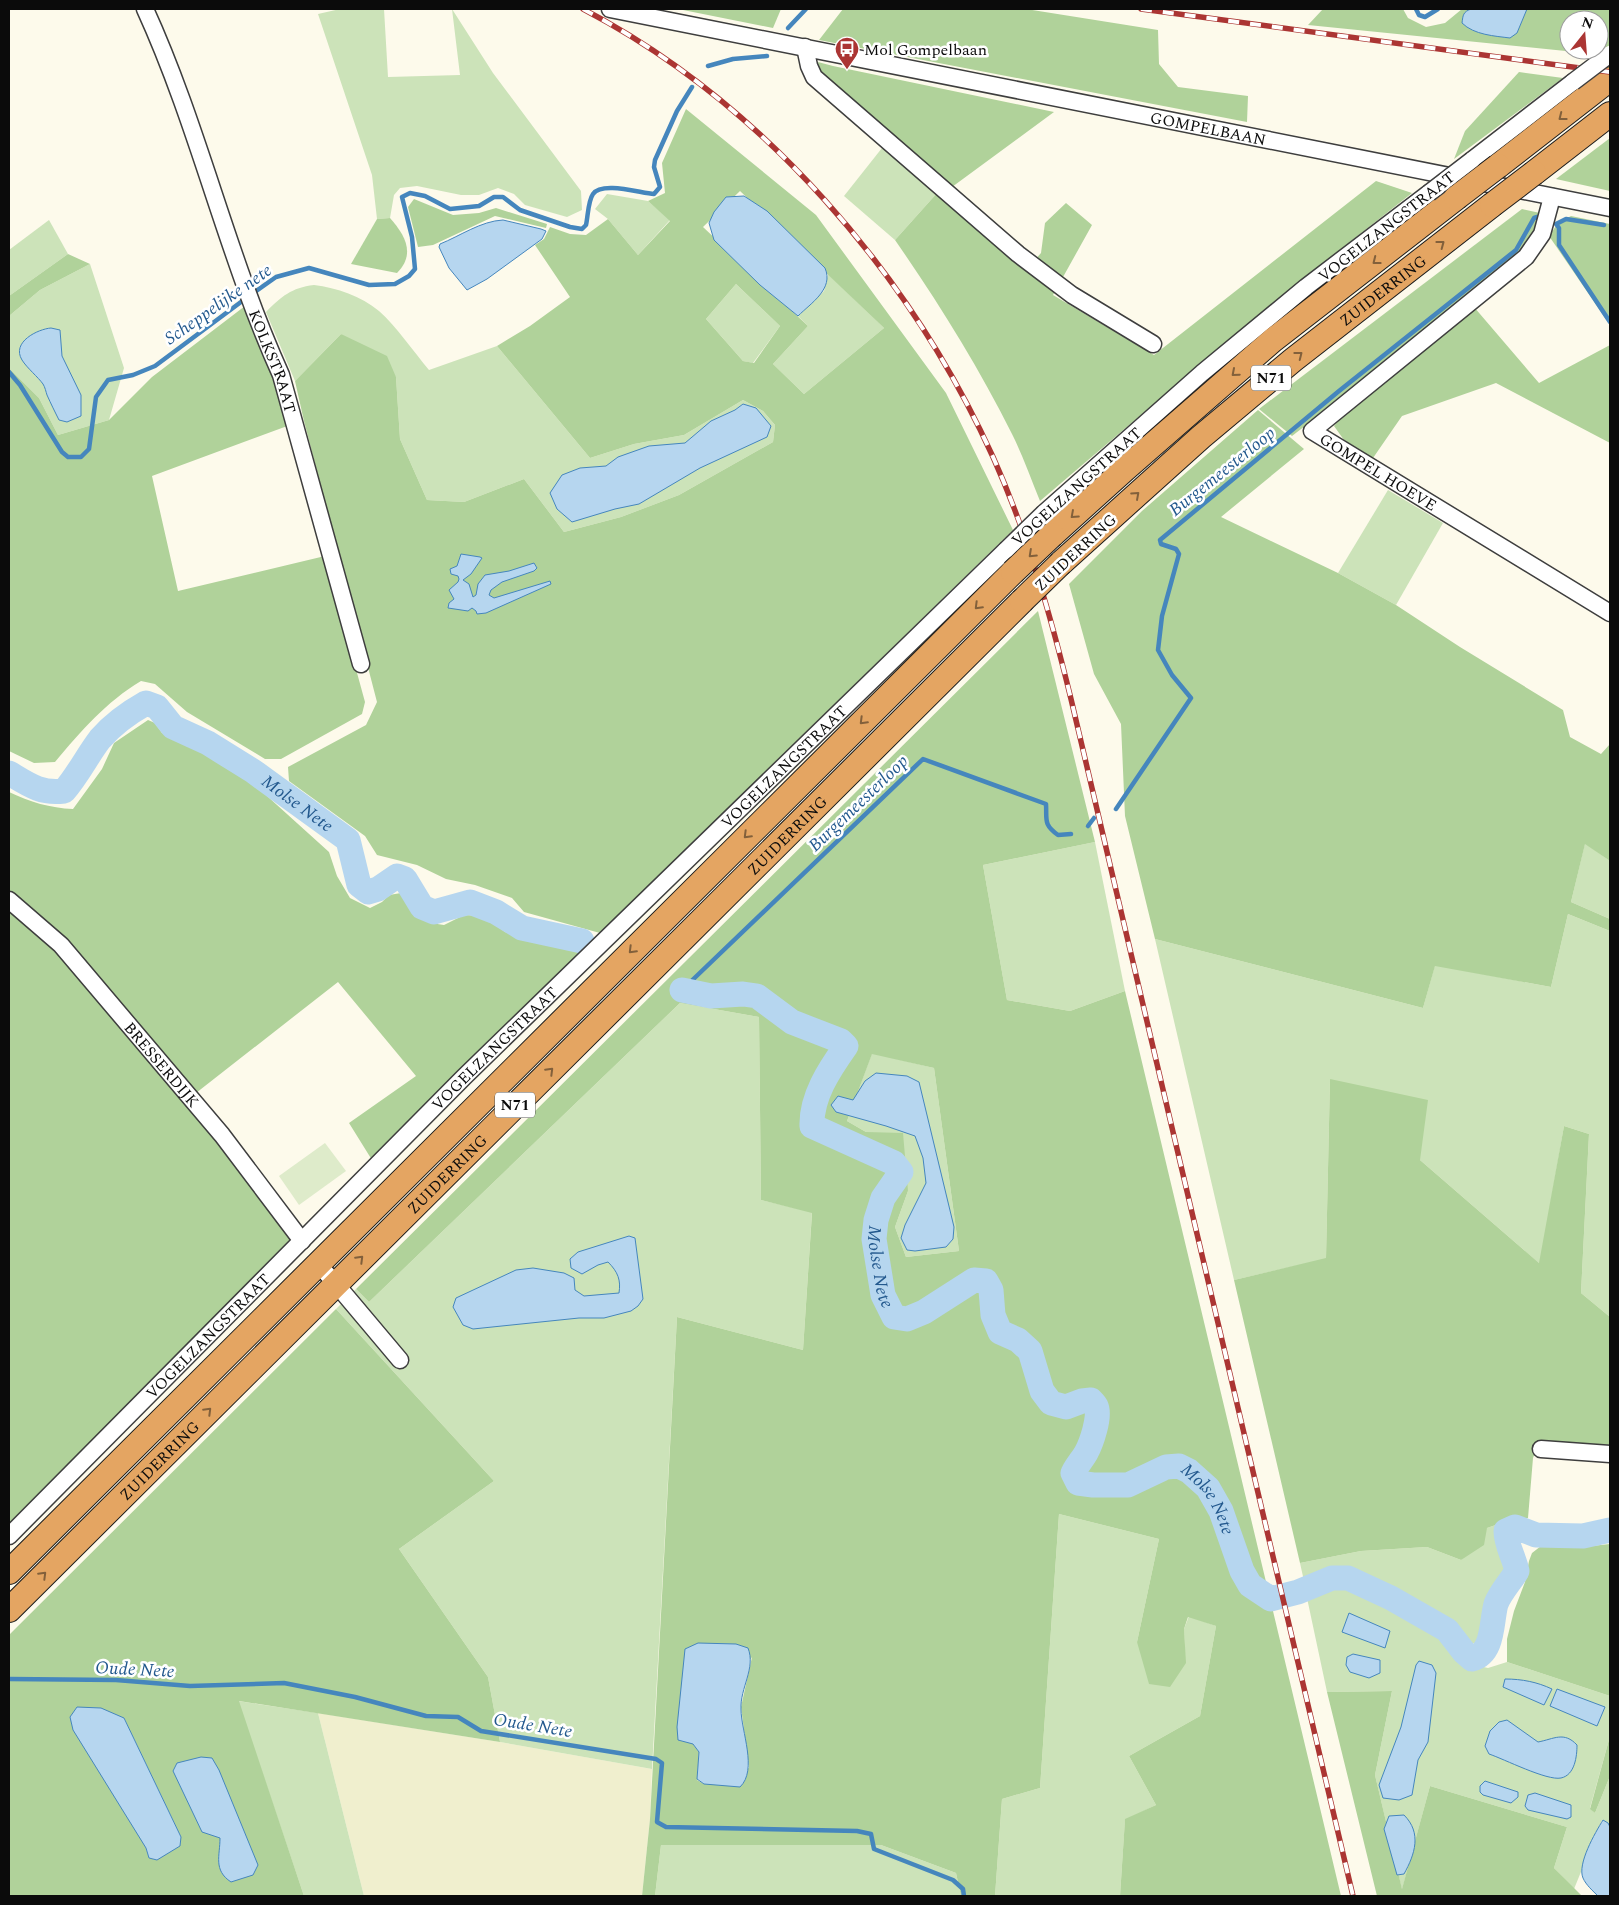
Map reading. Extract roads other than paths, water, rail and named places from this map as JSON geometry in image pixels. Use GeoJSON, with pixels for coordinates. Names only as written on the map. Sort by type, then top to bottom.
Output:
{"type":"FeatureCollection","features":[{"type":"Feature","properties":{"kind":"highway","name":"ZUIDERRING"},"geometry":{"type":"LineString","coordinates":[[9,1572],[318,1264],[1009,561],[1052,535],[1124,469],[1273,340],[1605,83]]}},
{"type":"Feature","properties":{"kind":"highway","name":"ZUIDERRING"},"geometry":{"type":"LineString","coordinates":[[9,1610],[1061,563],[1202,437],[1292,360],[1610,114]]}},
{"type":"Feature","properties":{"kind":"street","name":"KOLKSTRAAT"},"geometry":{"type":"LineString","coordinates":[[145,9],[173,77],[260,329],[281,375],[361,664]]}},
{"type":"Feature","properties":{"kind":"street","name":"GOMPELBAAN"},"geometry":{"type":"LineString","coordinates":[[610,9],[1610,208]]}},
{"type":"Feature","properties":{"kind":"street"},"geometry":{"type":"LineString","coordinates":[[805,47],[809,66],[814,77],[1018,254],[1072,295],[1153,344]]}},
{"type":"Feature","properties":{"kind":"street","name":"VOGELZANGSTRAAT"},"geometry":{"type":"LineString","coordinates":[[9,1536],[464,1077],[1009,561],[1044,513],[1202,373],[1306,287],[1610,54]]}},
{"type":"Feature","properties":{"kind":"street","name":"GOMPEL HOEVE"},"geometry":{"type":"LineString","coordinates":[[1552,197],[1542,234],[1526,257],[1312,432],[1610,613]]}},
{"type":"Feature","properties":{"kind":"street","name":"BRESSERDIJK"},"geometry":{"type":"LineString","coordinates":[[9,900],[61,945],[222,1135],[302,1242]]}},
{"type":"Feature","properties":{"kind":"street"},"geometry":{"type":"LineString","coordinates":[[318,1264],[400,1360]]}},
{"type":"Feature","properties":{"kind":"street"},"geometry":{"type":"LineString","coordinates":[[1541,1450],[1610,1454]]}},
{"type":"Feature","properties":{"kind":"water"},"geometry":{"type":"Polygon","coordinates":[[[1471,9],[1527,9],[1517,33],[1510,38],[1485,34],[1467,27],[1462,23],[1463,18],[1465,13],[1471,9]]]}},
{"type":"Feature","properties":{"kind":"water"},"geometry":{"type":"Polygon","coordinates":[[[744,196],[767,211],[825,268],[827,276],[824,289],[815,301],[798,316],[760,285],[714,240],[709,223],[714,212],[726,197],[744,196]]]}},
{"type":"Feature","properties":{"kind":"water"},"geometry":{"type":"Polygon","coordinates":[[[503,220],[546,231],[542,239],[487,279],[467,290],[449,268],[439,247],[440,244],[479,226],[503,220]]]}},
{"type":"Feature","properties":{"kind":"water"},"geometry":{"type":"Polygon","coordinates":[[[51,328],[60,330],[62,356],[81,395],[81,416],[67,422],[59,420],[43,384],[24,363],[20,353],[23,342],[39,331],[51,328]]]}},
{"type":"Feature","properties":{"kind":"water"},"geometry":{"type":"Polygon","coordinates":[[[743,404],[756,408],[771,426],[767,437],[700,468],[639,504],[572,522],[557,509],[550,493],[562,475],[580,468],[606,466],[618,457],[649,446],[685,443],[711,421],[735,410],[743,404]]]}},
{"type":"Feature","properties":{"kind":"water"},"geometry":{"type":"Polygon","coordinates":[[[461,554],[482,558],[471,574],[463,580],[469,584],[473,597],[476,595],[478,584],[485,575],[509,571],[534,563],[537,568],[534,571],[502,582],[491,590],[489,595],[494,598],[550,581],[551,584],[486,613],[477,614],[472,608],[468,611],[448,608],[449,603],[454,599],[449,590],[459,579],[458,576],[451,574],[450,569],[457,566],[461,554]]]}},
{"type":"Feature","properties":{"kind":"water"},"geometry":{"type":"Polygon","coordinates":[[[876,1073],[907,1076],[919,1082],[954,1227],[953,1239],[946,1247],[915,1251],[907,1250],[901,1238],[905,1225],[926,1183],[923,1158],[915,1136],[836,1112],[831,1105],[838,1096],[853,1100],[865,1081],[876,1073]]]}},
{"type":"Feature","properties":{"kind":"water"},"geometry":{"type":"Polygon","coordinates":[[[629,1236],[635,1238],[643,1299],[631,1311],[604,1318],[579,1318],[473,1329],[463,1325],[453,1307],[456,1298],[516,1270],[533,1268],[564,1273],[574,1278],[575,1290],[584,1296],[619,1293],[620,1284],[618,1276],[608,1262],[582,1274],[571,1268],[570,1259],[578,1252],[629,1236]]]}},
{"type":"Feature","properties":{"kind":"water"},"geometry":{"type":"Polygon","coordinates":[[[1349,1613],[1390,1631],[1385,1648],[1342,1632],[1349,1613]]]}},
{"type":"Feature","properties":{"kind":"water"},"geometry":{"type":"Polygon","coordinates":[[[698,1643],[736,1644],[748,1648],[750,1663],[741,1701],[741,1709],[748,1771],[740,1787],[704,1784],[697,1779],[699,1752],[693,1744],[678,1740],[677,1727],[685,1649],[698,1643]]]}},
{"type":"Feature","properties":{"kind":"water"},"geometry":{"type":"Polygon","coordinates":[[[1353,1654],[1380,1660],[1380,1673],[1369,1678],[1350,1672],[1346,1665],[1347,1657],[1353,1654]]]}},
{"type":"Feature","properties":{"kind":"water"},"geometry":{"type":"Polygon","coordinates":[[[1419,1661],[1432,1665],[1436,1673],[1428,1742],[1418,1760],[1412,1795],[1399,1800],[1383,1798],[1379,1785],[1401,1727],[1416,1665],[1419,1661]]]}},
{"type":"Feature","properties":{"kind":"water"},"geometry":{"type":"Polygon","coordinates":[[[1505,1679],[1529,1681],[1552,1689],[1544,1705],[1503,1687],[1505,1679]]]}},
{"type":"Feature","properties":{"kind":"water"},"geometry":{"type":"Polygon","coordinates":[[[1557,1689],[1605,1707],[1597,1726],[1550,1706],[1557,1689]]]}},
{"type":"Feature","properties":{"kind":"water"},"geometry":{"type":"Polygon","coordinates":[[[77,1707],[101,1708],[124,1718],[181,1837],[180,1846],[157,1860],[149,1858],[146,1848],[73,1730],[70,1717],[77,1707]]]}},
{"type":"Feature","properties":{"kind":"water"},"geometry":{"type":"Polygon","coordinates":[[[1507,1720],[1538,1742],[1563,1737],[1568,1738],[1577,1745],[1574,1764],[1569,1773],[1561,1778],[1546,1776],[1489,1754],[1485,1746],[1490,1731],[1499,1722],[1507,1720]]]}},
{"type":"Feature","properties":{"kind":"water"},"geometry":{"type":"Polygon","coordinates":[[[201,1757],[212,1758],[219,1770],[258,1865],[253,1875],[231,1882],[225,1877],[219,1862],[220,1838],[202,1832],[173,1771],[177,1763],[201,1757]]]}},
{"type":"Feature","properties":{"kind":"water"},"geometry":{"type":"Polygon","coordinates":[[[1485,1781],[1518,1792],[1518,1797],[1511,1803],[1483,1795],[1480,1792],[1480,1786],[1485,1781]]]}},
{"type":"Feature","properties":{"kind":"water"},"geometry":{"type":"Polygon","coordinates":[[[1535,1793],[1571,1805],[1571,1817],[1567,1819],[1528,1810],[1525,1806],[1528,1795],[1535,1793]]]}},
{"type":"Feature","properties":{"kind":"water"},"geometry":{"type":"Polygon","coordinates":[[[1404,1815],[1413,1829],[1415,1844],[1404,1874],[1397,1875],[1384,1829],[1389,1816],[1404,1815]]]}},
{"type":"Feature","properties":{"kind":"water"},"geometry":{"type":"Polygon","coordinates":[[[1603,1820],[1610,1827],[1610,1896],[1598,1896],[1586,1883],[1582,1872],[1582,1865],[1588,1849],[1603,1820]]]}},
{"type":"Feature","properties":{"kind":"waterway","name":"Scheppelijke nete"},"geometry":{"type":"LineString","coordinates":[[788,28],[806,9]]}},
{"type":"Feature","properties":{"kind":"waterway","name":"Scheppelijke nete"},"geometry":{"type":"LineString","coordinates":[[1416,9],[1419,15],[1425,17],[1438,9]]}},
{"type":"Feature","properties":{"kind":"waterway","name":"Scheppelijke nete"},"geometry":{"type":"LineString","coordinates":[[708,66],[733,59],[767,56]]}},
{"type":"Feature","properties":{"kind":"waterway","name":"Scheppelijke nete"},"geometry":{"type":"LineString","coordinates":[[252,294],[276,277],[309,268],[369,285],[395,284],[409,276],[415,269],[412,237],[402,197],[410,193],[425,196],[450,209],[479,206],[494,197],[503,197],[520,210],[570,227],[582,229],[586,225],[591,197],[598,190],[613,188],[654,194],[660,187],[654,167],[655,160],[677,111],[692,87]]}},
{"type":"Feature","properties":{"kind":"waterway","name":"Burgemeesterloop"},"geometry":{"type":"LineString","coordinates":[[1116,809],[1191,698],[1172,675],[1158,650],[1162,616],[1179,554],[1176,549],[1161,544],[1160,540],[1339,391],[1516,250],[1534,218],[1537,217]]}},
{"type":"Feature","properties":{"kind":"waterway"},"geometry":{"type":"LineString","coordinates":[[1604,225],[1566,219],[1556,224],[1559,228],[1559,245],[1610,322]]}},
{"type":"Feature","properties":{"kind":"waterway","name":"Scheppelijke nete"},"geometry":{"type":"LineString","coordinates":[[9,372],[20,385],[62,452],[68,457],[81,457],[89,449],[96,397],[108,380],[133,375],[155,366],[245,299]]}},
{"type":"Feature","properties":{"kind":"waterway","name":"Molse Nete"},"geometry":{"type":"LineString","coordinates":[[9,773],[29,785],[42,790],[64,791],[100,739],[121,719],[146,703],[157,707],[173,727],[208,743],[253,771],[348,840],[359,885],[368,892],[378,889],[397,876],[405,879],[422,907],[434,912],[470,902],[496,912],[522,928],[582,941]]}},
{"type":"Feature","properties":{"kind":"waterway","name":"Burgemeesterloop"},"geometry":{"type":"LineString","coordinates":[[682,990],[923,759],[1046,804],[1047,821],[1050,828],[1058,835],[1071,834]]}},
{"type":"Feature","properties":{"kind":"waterway","name":"Burgemeesterloop"},"geometry":{"type":"LineString","coordinates":[[1088,826],[1094,818]]}},
{"type":"Feature","properties":{"kind":"waterway","name":"Molse Nete"},"geometry":{"type":"LineString","coordinates":[[682,990],[711,996],[743,994],[757,996],[792,1022],[841,1041],[846,1046],[822,1084],[814,1105],[812,1126],[894,1163],[901,1172],[883,1198],[876,1220],[874,1239],[883,1295],[894,1317],[907,1319],[924,1312],[974,1280],[986,1281],[991,1290],[993,1315],[1000,1332],[1018,1340],[1030,1351],[1042,1391],[1051,1403],[1066,1407],[1091,1400],[1096,1406],[1097,1416],[1093,1437],[1086,1453],[1073,1473],[1078,1483],[1128,1485],[1166,1467],[1179,1466],[1189,1471],[1208,1488],[1221,1511],[1242,1571],[1250,1585],[1271,1599],[1298,1592],[1332,1578],[1348,1578],[1391,1598],[1447,1630],[1472,1659],[1479,1656],[1488,1644],[1496,1604],[1517,1571],[1507,1541],[1506,1531],[1515,1527],[1536,1535],[1583,1536],[1610,1530]]}},
{"type":"Feature","properties":{"kind":"waterway","name":"Oude Nete"},"geometry":{"type":"LineString","coordinates":[[9,1679],[116,1680],[190,1686],[284,1683],[355,1697],[426,1716],[458,1717],[481,1731],[656,1759],[662,1763],[657,1822],[666,1827],[857,1831],[871,1834],[874,1849],[953,1880],[963,1889],[964,1896]]}},
{"type":"Feature","properties":{"kind":"railway"},"geometry":{"type":"LineString","coordinates":[[583,9],[649,48],[711,93],[770,144],[824,200],[874,260],[919,323],[959,389],[1006,486],[1038,576],[1071,699],[1353,1896]]}},
{"type":"Feature","properties":{"kind":"railway"},"geometry":{"type":"LineString","coordinates":[[1141,9],[1610,72]]}},
{"type":"Feature","properties":{"kind":"place","name":"Mol Gompelbaan"},"geometry":{"type":"Point","coordinates":[847,70]}}]}
